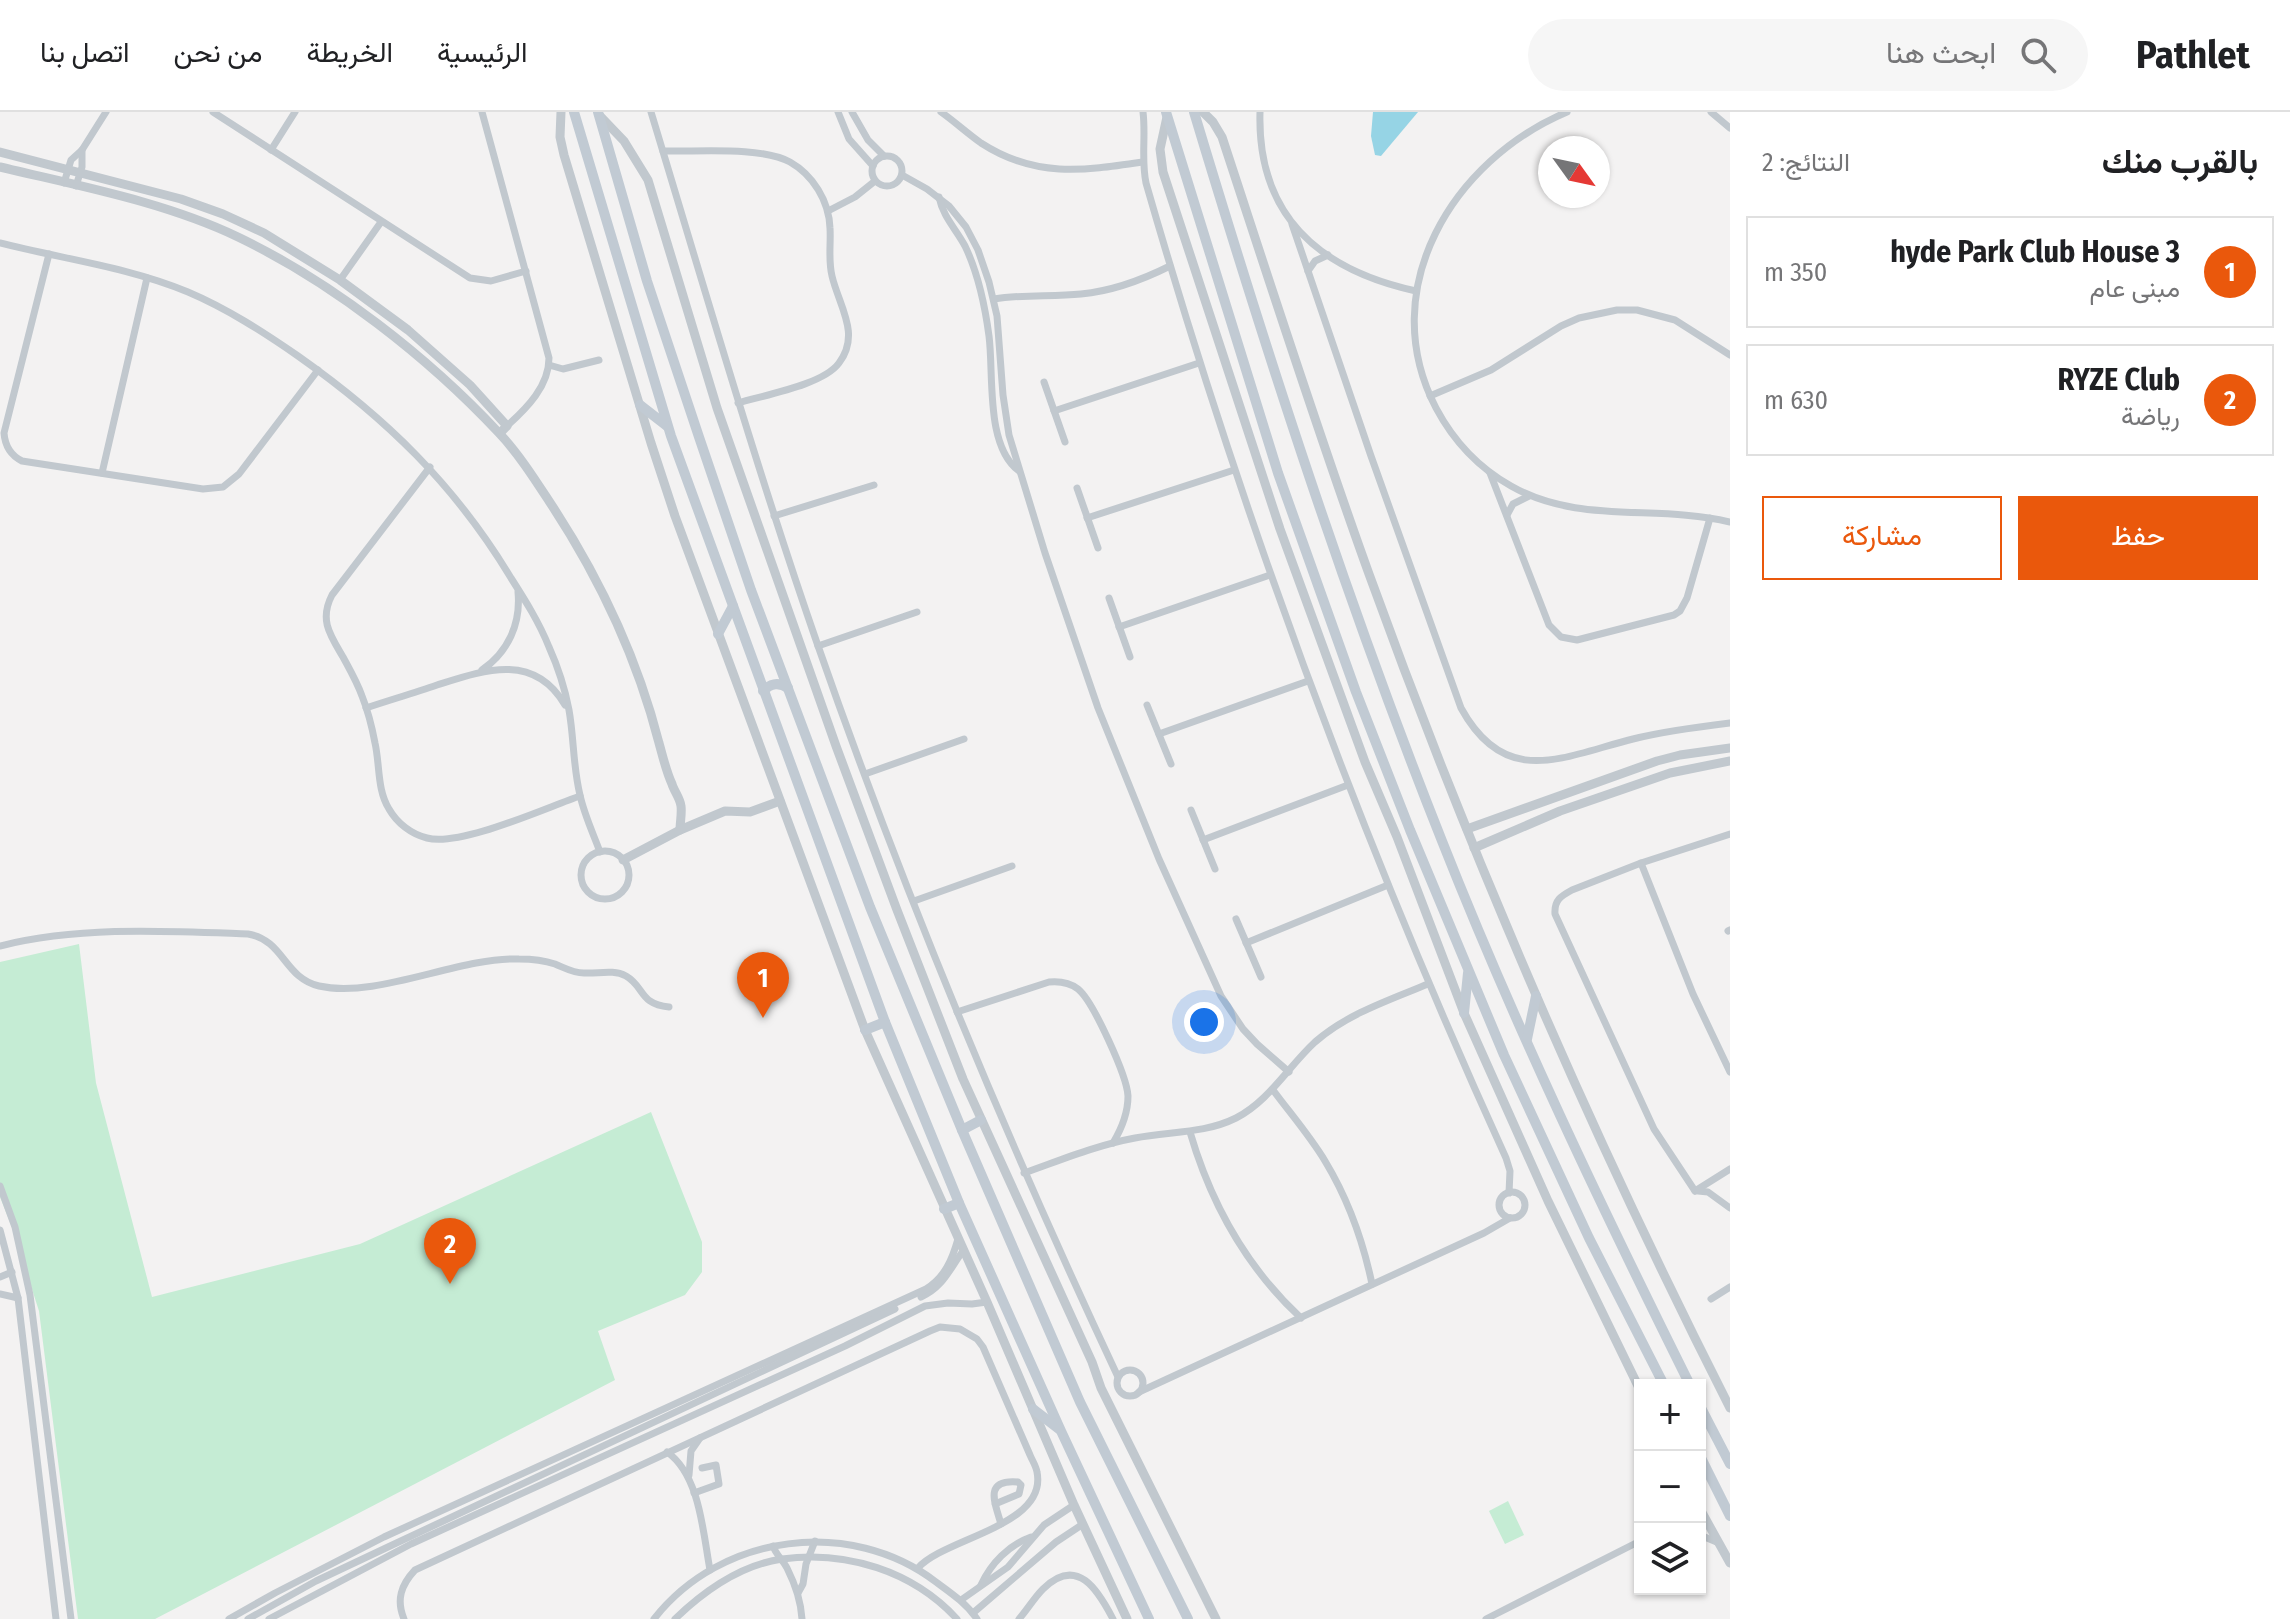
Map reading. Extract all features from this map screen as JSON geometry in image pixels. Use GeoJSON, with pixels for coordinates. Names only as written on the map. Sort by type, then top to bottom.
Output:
{"type":"FeatureCollection","features":[{"type":"Feature","properties":{"kind":"main road"},"geometry":{"type":"LineString","coordinates":[[574,112],[668,426],[885,1022],[959,1203],[1149,1619]]}},
{"type":"Feature","properties":{"kind":"main road"},"geometry":{"type":"LineString","coordinates":[[1194,112],[1290,421],[1437,829],[1603,1209],[1687,1379]]}},
{"type":"Feature","properties":{"kind":"main road"},"geometry":{"type":"LineString","coordinates":[[599,114],[647,281],[746,576],[870,907],[962,1130],[1091,1427],[1188,1619]]}},
{"type":"Feature","properties":{"kind":"main road"},"geometry":{"type":"LineString","coordinates":[[1166,114],[1263,426],[1388,774],[1504,1055],[1589,1238],[1661,1379]]}},
{"type":"Feature","properties":{"kind":"main road"},"geometry":{"type":"LineString","coordinates":[[640,405],[668,426]]}},
{"type":"Feature","properties":{"kind":"main road"},"geometry":{"type":"LineString","coordinates":[[718,634],[733,606]]}},
{"type":"Feature","properties":{"kind":"main road"},"geometry":{"type":"LineString","coordinates":[[754,664],[764,666],[776,656]]}},
{"type":"Feature","properties":{"kind":"main road"},"geometry":{"type":"LineString","coordinates":[[763,691],[772,684],[788,688]]}},
{"type":"Feature","properties":{"kind":"main road"},"geometry":{"type":"LineString","coordinates":[[1464,1013],[1468,971]]}},
{"type":"Feature","properties":{"kind":"main road"},"geometry":{"type":"LineString","coordinates":[[1527,1041],[1536,996]]}},
{"type":"Feature","properties":{"kind":"main road"},"geometry":{"type":"LineString","coordinates":[[865,1030],[885,1022]]}},
{"type":"Feature","properties":{"kind":"main road"},"geometry":{"type":"LineString","coordinates":[[962,1130],[981,1120]]}},
{"type":"Feature","properties":{"kind":"main road"},"geometry":{"type":"LineString","coordinates":[[944,1209],[959,1203]]}},
{"type":"Feature","properties":{"kind":"main road"},"geometry":{"type":"LineString","coordinates":[[1033,1409],[1061,1431]]}},
{"type":"Feature","properties":{"kind":"main road"},"geometry":{"type":"LineString","coordinates":[[1706,1418],[1730,1464]]}},
{"type":"Feature","properties":{"kind":"main road"},"geometry":{"type":"LineString","coordinates":[[1706,1468],[1730,1516]]}},
{"type":"Feature","properties":{"kind":"street"},"geometry":{"type":"LineString","coordinates":[[64,183],[71,160],[82,150],[106,112]]}},
{"type":"Feature","properties":{"kind":"street"},"geometry":{"type":"LineString","coordinates":[[213,112],[470,278],[478,281],[497,280],[526,271]]}},
{"type":"Feature","properties":{"kind":"street"},"geometry":{"type":"LineString","coordinates":[[271,150],[295,112]]}},
{"type":"Feature","properties":{"kind":"street"},"geometry":{"type":"LineString","coordinates":[[482,112],[548,351],[549,365],[543,385],[504,430]]}},
{"type":"Feature","properties":{"kind":"street"},"geometry":{"type":"LineString","coordinates":[[561,112],[560,137],[564,155],[675,516],[865,1030],[1127,1619]]}},
{"type":"Feature","properties":{"kind":"street"},"geometry":{"type":"LineString","coordinates":[[651,112],[738,403],[818,646],[957,1012],[1024,1173],[1118,1377],[1117,1388],[1131,1396],[1484,1233],[1519,1216],[1524,1202],[1518,1194],[1509,1193],[1502,1197],[1499,1206],[1503,1214],[1510,1218]]}},
{"type":"Feature","properties":{"kind":"street"},"geometry":{"type":"LineString","coordinates":[[838,112],[849,139],[873,166]]}},
{"type":"Feature","properties":{"kind":"street"},"geometry":{"type":"LineString","coordinates":[[852,112],[861,131],[884,156],[897,159],[902,166],[902,175],[892,185],[883,186],[873,176],[873,166],[884,156]]}},
{"type":"Feature","properties":{"kind":"street"},"geometry":{"type":"LineString","coordinates":[[941,112],[988,147],[1012,160],[1030,165],[1085,170],[1143,162]]}},
{"type":"Feature","properties":{"kind":"street"},"geometry":{"type":"LineString","coordinates":[[1143,112],[1146,183],[1234,470],[1348,785],[1428,984],[1506,1158],[1510,1171],[1509,1193]]}},
{"type":"Feature","properties":{"kind":"street"},"geometry":{"type":"LineString","coordinates":[[1203,112],[1222,137],[1355,536],[1474,848],[1536,996],[1730,1408]]}},
{"type":"Feature","properties":{"kind":"street"},"geometry":{"type":"LineString","coordinates":[[1260,112],[1262,160],[1269,183],[1292,224],[1461,708],[1479,734],[1491,745],[1519,758],[1550,761],[1652,735],[1730,723]]}},
{"type":"Feature","properties":{"kind":"street"},"geometry":{"type":"LineString","coordinates":[[1567,112],[1532,129],[1474,178],[1451,208],[1432,241],[1422,264],[1414,317],[1421,371],[1430,396],[1456,438],[1489,471],[1529,496],[1589,511],[1662,513],[1730,522]]}},
{"type":"Feature","properties":{"kind":"street"},"geometry":{"type":"LineString","coordinates":[[1711,112],[1730,128]]}},
{"type":"Feature","properties":{"kind":"street"},"geometry":{"type":"LineString","coordinates":[[599,114],[624,141],[648,180],[717,408],[836,746],[963,1079],[1101,1388],[1216,1619]]}},
{"type":"Feature","properties":{"kind":"street"},"geometry":{"type":"LineString","coordinates":[[1166,114],[1160,149],[1163,172],[1249,438],[1336,686],[1464,1013],[1548,1201],[1635,1379]]}},
{"type":"Feature","properties":{"kind":"street"},"geometry":{"type":"LineString","coordinates":[[76,186],[81,173],[82,150]]}},
{"type":"Feature","properties":{"kind":"street"},"geometry":{"type":"LineString","coordinates":[[663,151],[756,153],[779,157],[807,176],[820,192],[828,211],[830,266],[848,324],[846,352],[835,368],[819,379],[738,403]]}},
{"type":"Feature","properties":{"kind":"street"},"geometry":{"type":"LineString","coordinates":[[0,152],[181,199],[223,214],[284,244],[340,280],[429,347],[479,395],[566,526],[606,600],[654,722],[668,775],[680,803],[680,830]]}},
{"type":"Feature","properties":{"kind":"street"},"geometry":{"type":"LineString","coordinates":[[0,167],[196,219],[276,256],[399,339],[504,430]]}},
{"type":"Feature","properties":{"kind":"street"},"geometry":{"type":"LineString","coordinates":[[902,175],[939,197],[958,216],[973,240],[994,299],[999,334],[995,418],[999,438],[1004,455],[1020,472],[1098,708],[1183,914],[1227,1006],[1257,1044],[1289,1072]]}},
{"type":"Feature","properties":{"kind":"street"},"geometry":{"type":"LineString","coordinates":[[828,211],[855,197],[875,181]]}},
{"type":"Feature","properties":{"kind":"street"},"geometry":{"type":"LineString","coordinates":[[939,197],[943,212],[964,244],[975,271],[996,372]]}},
{"type":"Feature","properties":{"kind":"street"},"geometry":{"type":"LineString","coordinates":[[340,280],[381,222]]}},
{"type":"Feature","properties":{"kind":"street"},"geometry":{"type":"LineString","coordinates":[[1292,224],[1348,269],[1370,279],[1416,291]]}},
{"type":"Feature","properties":{"kind":"street"},"geometry":{"type":"LineString","coordinates":[[0,243],[147,278],[224,309],[318,370],[377,417],[430,467],[477,527],[518,589],[550,647],[569,711],[580,796],[600,852]]}},
{"type":"Feature","properties":{"kind":"street"},"geometry":{"type":"LineString","coordinates":[[49,254],[6,426],[5,440],[11,453],[22,461],[203,489],[223,487],[239,474],[318,370]]}},
{"type":"Feature","properties":{"kind":"street"},"geometry":{"type":"LineString","coordinates":[[1308,271],[1315,261],[1328,255]]}},
{"type":"Feature","properties":{"kind":"street"},"geometry":{"type":"LineString","coordinates":[[994,299],[1107,290],[1170,266]]}},
{"type":"Feature","properties":{"kind":"street"},"geometry":{"type":"LineString","coordinates":[[102,473],[147,278]]}},
{"type":"Feature","properties":{"kind":"street"},"geometry":{"type":"LineString","coordinates":[[1430,396],[1491,370],[1561,326],[1579,318],[1617,310],[1637,310],[1675,320],[1730,355]]}},
{"type":"Feature","properties":{"kind":"street"},"geometry":{"type":"LineString","coordinates":[[549,365],[563,369],[599,360]]}},
{"type":"Feature","properties":{"kind":"street"},"geometry":{"type":"LineString","coordinates":[[1054,411],[1199,363]]}},
{"type":"Feature","properties":{"kind":"street"},"geometry":{"type":"LineString","coordinates":[[1044,382],[1065,442]]}},
{"type":"Feature","properties":{"kind":"street"},"geometry":{"type":"LineString","coordinates":[[430,467],[332,595],[325,613],[328,632],[348,665],[366,708],[376,744],[382,795],[395,818],[416,834],[442,841],[455,840],[580,796]]}},
{"type":"Feature","properties":{"kind":"street"},"geometry":{"type":"LineString","coordinates":[[1087,518],[1234,470]]}},
{"type":"Feature","properties":{"kind":"street"},"geometry":{"type":"LineString","coordinates":[[1489,471],[1549,625],[1561,637],[1577,640],[1618,628],[1668,619],[1680,611],[1687,598],[1710,518]]}},
{"type":"Feature","properties":{"kind":"street"},"geometry":{"type":"LineString","coordinates":[[774,516],[874,485]]}},
{"type":"Feature","properties":{"kind":"street"},"geometry":{"type":"LineString","coordinates":[[1077,488],[1098,548]]}},
{"type":"Feature","properties":{"kind":"street"},"geometry":{"type":"LineString","coordinates":[[1507,515],[1513,504],[1529,496]]}},
{"type":"Feature","properties":{"kind":"street"},"geometry":{"type":"LineString","coordinates":[[1119,627],[1270,575]]}},
{"type":"Feature","properties":{"kind":"street"},"geometry":{"type":"LineString","coordinates":[[480,672],[499,656],[512,636],[518,613],[518,589]]}},
{"type":"Feature","properties":{"kind":"street"},"geometry":{"type":"LineString","coordinates":[[1109,598],[1130,657]]}},
{"type":"Feature","properties":{"kind":"street"},"geometry":{"type":"LineString","coordinates":[[818,646],[917,612]]}},
{"type":"Feature","properties":{"kind":"street"},"geometry":{"type":"LineString","coordinates":[[366,708],[480,672],[506,669],[532,675],[553,690],[569,711]]}},
{"type":"Feature","properties":{"kind":"street"},"geometry":{"type":"LineString","coordinates":[[1159,734],[1308,681]]}},
{"type":"Feature","properties":{"kind":"street"},"geometry":{"type":"LineString","coordinates":[[1147,705],[1171,764]]}},
{"type":"Feature","properties":{"kind":"street"},"geometry":{"type":"LineString","coordinates":[[865,774],[964,739]]}},
{"type":"Feature","properties":{"kind":"street"},"geometry":{"type":"LineString","coordinates":[[1467,829],[1657,761],[1730,748]]}},
{"type":"Feature","properties":{"kind":"street"},"geometry":{"type":"LineString","coordinates":[[1474,848],[1560,811],[1670,773],[1730,761]]}},
{"type":"Feature","properties":{"kind":"street"},"geometry":{"type":"LineString","coordinates":[[1203,840],[1348,785]]}},
{"type":"Feature","properties":{"kind":"street"},"geometry":{"type":"LineString","coordinates":[[623,860],[725,811],[750,812],[780,801]]}},
{"type":"Feature","properties":{"kind":"street"},"geometry":{"type":"LineString","coordinates":[[1191,810],[1215,869]]}},
{"type":"Feature","properties":{"kind":"street"},"geometry":{"type":"LineString","coordinates":[[1695,1191],[1654,1129],[1555,914],[1556,901],[1561,896],[1641,863],[1730,834]]}},
{"type":"Feature","properties":{"kind":"street"},"geometry":{"type":"LineString","coordinates":[[600,852],[617,854],[629,875],[624,890],[610,899],[594,897],[583,885],[582,868],[586,861],[600,852]]}},
{"type":"Feature","properties":{"kind":"street"},"geometry":{"type":"LineString","coordinates":[[1641,863],[1693,994],[1730,1072]]}},
{"type":"Feature","properties":{"kind":"street"},"geometry":{"type":"LineString","coordinates":[[914,901],[1012,866]]}},
{"type":"Feature","properties":{"kind":"street"},"geometry":{"type":"LineString","coordinates":[[1246,943],[1388,885]]}},
{"type":"Feature","properties":{"kind":"street"},"geometry":{"type":"LineString","coordinates":[[1236,919],[1261,977]]}},
{"type":"Feature","properties":{"kind":"street"},"geometry":{"type":"LineString","coordinates":[[0,946],[72,935],[167,932],[248,934],[267,940],[299,977],[318,986],[365,986],[497,960],[527,959],[582,973],[621,974],[633,982],[646,999],[669,1007]]}},
{"type":"Feature","properties":{"kind":"street"},"geometry":{"type":"LineString","coordinates":[[957,1012],[1049,982],[1063,982],[1077,988],[1086,998],[1126,1081],[1125,1119],[1113,1143]]}},
{"type":"Feature","properties":{"kind":"street"},"geometry":{"type":"LineString","coordinates":[[1024,1173],[1113,1143],[1156,1134],[1190,1132],[1240,1116],[1273,1090],[1317,1041],[1342,1023],[1428,984]]}},
{"type":"Feature","properties":{"kind":"street"},"geometry":{"type":"LineString","coordinates":[[1273,1090],[1309,1136],[1339,1185],[1361,1238],[1372,1284]]}},
{"type":"Feature","properties":{"kind":"street"},"geometry":{"type":"LineString","coordinates":[[1190,1132],[1208,1187],[1235,1239],[1269,1285],[1301,1318]]}},
{"type":"Feature","properties":{"kind":"street"},"geometry":{"type":"LineString","coordinates":[[1695,1191],[1730,1169]]}},
{"type":"Feature","properties":{"kind":"street"},"geometry":{"type":"LineString","coordinates":[[0,1186],[15,1227],[30,1295],[71,1619]]}},
{"type":"Feature","properties":{"kind":"street"},"geometry":{"type":"LineString","coordinates":[[1695,1191],[1708,1192],[1730,1208]]}},
{"type":"Feature","properties":{"kind":"street"},"geometry":{"type":"LineString","coordinates":[[0,1230],[18,1298],[56,1619]]}},
{"type":"Feature","properties":{"kind":"street"},"geometry":{"type":"LineString","coordinates":[[229,1619],[384,1537],[926,1289],[945,1271],[958,1239]]}},
{"type":"Feature","properties":{"kind":"street"},"geometry":{"type":"LineString","coordinates":[[248,1619],[316,1581],[928,1293],[942,1284],[963,1251]]}},
{"type":"Feature","properties":{"kind":"street"},"geometry":{"type":"LineString","coordinates":[[0,1277],[12,1272]]}},
{"type":"Feature","properties":{"kind":"street"},"geometry":{"type":"LineString","coordinates":[[1711,1299],[1730,1287]]}},
{"type":"Feature","properties":{"kind":"street"},"geometry":{"type":"LineString","coordinates":[[0,1294],[18,1298]]}},
{"type":"Feature","properties":{"kind":"street"},"geometry":{"type":"LineString","coordinates":[[269,1619],[411,1544],[831,1353],[925,1306],[987,1302]]}},
{"type":"Feature","properties":{"kind":"street"},"geometry":{"type":"LineString","coordinates":[[404,1619],[400,1595],[405,1581],[415,1570],[930,1331],[940,1327],[960,1329],[983,1347],[1037,1471],[1037,1482],[1033,1496],[1019,1513],[934,1554],[918,1568]]}},
{"type":"Feature","properties":{"kind":"street"},"geometry":{"type":"LineString","coordinates":[[1118,1377],[1128,1370],[1137,1372],[1142,1379],[1139,1392]]}},
{"type":"Feature","properties":{"kind":"street"},"geometry":{"type":"LineString","coordinates":[[689,1477],[691,1451],[701,1436]]}},
{"type":"Feature","properties":{"kind":"street"},"geometry":{"type":"LineString","coordinates":[[667,1452],[679,1461],[689,1477],[710,1570]]}},
{"type":"Feature","properties":{"kind":"street"},"geometry":{"type":"LineString","coordinates":[[694,1493],[719,1484],[716,1465],[702,1468]]}},
{"type":"Feature","properties":{"kind":"street"},"geometry":{"type":"LineString","coordinates":[[995,1504],[1001,1524]]}},
{"type":"Feature","properties":{"kind":"street"},"geometry":{"type":"LineString","coordinates":[[961,1600],[980,1587],[1005,1552],[1033,1536],[1074,1505]]}},
{"type":"Feature","properties":{"kind":"street"},"geometry":{"type":"LineString","coordinates":[[1706,1520],[1730,1563]]}},
{"type":"Feature","properties":{"kind":"street"},"geometry":{"type":"LineString","coordinates":[[654,1619],[678,1594],[710,1570],[737,1557],[773,1546],[815,1541],[866,1547],[918,1568],[961,1600],[975,1616],[1056,1542],[1083,1524]]}},
{"type":"Feature","properties":{"kind":"street"},"geometry":{"type":"LineString","coordinates":[[1044,1525],[1056,1542]]}},
{"type":"Feature","properties":{"kind":"street"},"geometry":{"type":"LineString","coordinates":[[1706,1538],[1719,1543]]}},
{"type":"Feature","properties":{"kind":"street"},"geometry":{"type":"LineString","coordinates":[[798,1593],[815,1541]]}},
{"type":"Feature","properties":{"kind":"street"},"geometry":{"type":"LineString","coordinates":[[1486,1619],[1634,1544]]}},
{"type":"Feature","properties":{"kind":"street"},"geometry":{"type":"LineString","coordinates":[[773,1546],[786,1565],[798,1593],[802,1619]]}},
{"type":"Feature","properties":{"kind":"street"},"geometry":{"type":"LineString","coordinates":[[675,1619],[711,1588],[733,1576],[780,1559],[808,1557],[853,1561],[895,1574],[933,1596],[957,1619]]}},
{"type":"Feature","properties":{"kind":"street"},"geometry":{"type":"LineString","coordinates":[[1019,1619],[1045,1587],[1061,1577],[1069,1576],[1079,1576],[1096,1589],[1113,1619]]}},
{"type":"Feature","properties":{"kind":"green space"},"geometry":{"type":"Polygon","coordinates":[[[79,944],[96,1083],[152,1297],[360,1244],[651,1112],[702,1242],[702,1272],[685,1295],[598,1331],[615,1380],[155,1619],[78,1619],[39,1311],[0,1197],[0,962],[79,944]]]}},
{"type":"Feature","properties":{"kind":"green space"},"geometry":{"type":"Polygon","coordinates":[[[1508,1501],[1524,1535],[1505,1544],[1489,1511],[1508,1501]]]}},
{"type":"Feature","properties":{"kind":"water"},"geometry":{"type":"Polygon","coordinates":[[[1373,112],[1418,112],[1381,156],[1375,155],[1371,136],[1373,112]]]}},
{"type":"Feature","properties":{"kind":"place","name":"hyde Park Club House 3"},"geometry":{"type":"Point","coordinates":[763,1018]}},
{"type":"Feature","properties":{"kind":"place","name":"RYZE Club"},"geometry":{"type":"Point","coordinates":[450,1284]}}]}
